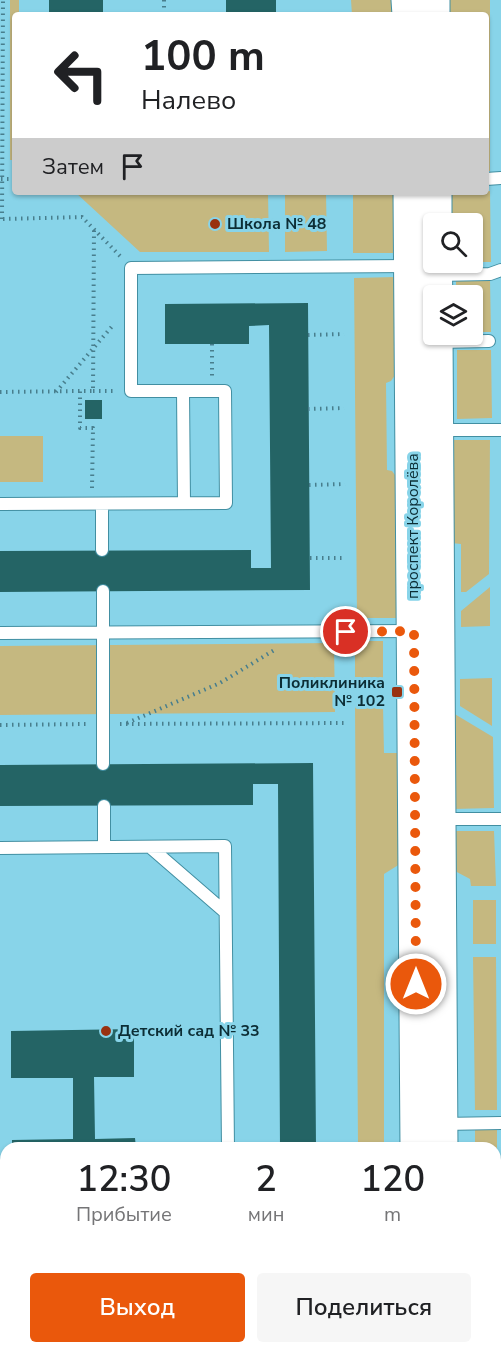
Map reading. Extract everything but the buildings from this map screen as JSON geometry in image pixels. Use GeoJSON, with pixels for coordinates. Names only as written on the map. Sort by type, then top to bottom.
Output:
{"type":"FeatureCollection","features":[{"type":"Feature","properties":{"kind":"street","name":"проспект Королёва"},"geometry":{"type":"LineString","coordinates":[[411,195],[426,274],[424,430],[429,1136]]}},
{"type":"Feature","properties":{"kind":"street"},"geometry":{"type":"LineString","coordinates":[[435,195],[435,213]]}},
{"type":"Feature","properties":{"kind":"street","name":"проспект Королёва"},"geometry":{"type":"LineString","coordinates":[[426,819],[414,631],[424,430],[435,345]]}},
{"type":"Feature","properties":{"kind":"lane"},"geometry":{"type":"LineString","coordinates":[[0,504],[226,503],[225,391],[131,391],[130,268],[426,274],[490,274],[501,270]]}},
{"type":"Feature","properties":{"kind":"lane"},"geometry":{"type":"LineString","coordinates":[[483,341],[489,341]]}},
{"type":"Feature","properties":{"kind":"lane"},"geometry":{"type":"LineString","coordinates":[[183,391],[184,503]]}},
{"type":"Feature","properties":{"kind":"lane"},"geometry":{"type":"LineString","coordinates":[[424,430],[501,430]]}},
{"type":"Feature","properties":{"kind":"lane"},"geometry":{"type":"LineString","coordinates":[[97,504],[102,550]]}},
{"type":"Feature","properties":{"kind":"lane"},"geometry":{"type":"LineString","coordinates":[[103,591],[103,764]]}},
{"type":"Feature","properties":{"kind":"lane"},"geometry":{"type":"LineString","coordinates":[[0,633],[414,631]]}},
{"type":"Feature","properties":{"kind":"lane"},"geometry":{"type":"LineString","coordinates":[[104,806],[104,847]]}},
{"type":"Feature","properties":{"kind":"lane"},"geometry":{"type":"LineString","coordinates":[[426,819],[501,819]]}},
{"type":"Feature","properties":{"kind":"lane"},"geometry":{"type":"LineString","coordinates":[[0,848],[225,846],[228,1142]]}},
{"type":"Feature","properties":{"kind":"lane"},"geometry":{"type":"LineString","coordinates":[[150,847],[225,912]]}},
{"type":"Feature","properties":{"kind":"lane"},"geometry":{"type":"LineString","coordinates":[[429,1136],[501,1123]]}},
{"type":"Feature","properties":{"kind":"path"},"geometry":{"type":"LineString","coordinates":[[3,0],[1,219],[82,217],[130,268]]}},
{"type":"Feature","properties":{"kind":"path"},"geometry":{"type":"LineString","coordinates":[[0,392],[93,392],[94,229]]}},
{"type":"Feature","properties":{"kind":"path"},"geometry":{"type":"LineString","coordinates":[[308,335],[344,334]]}},
{"type":"Feature","properties":{"kind":"path"},"geometry":{"type":"LineString","coordinates":[[212,344],[212,391]]}},
{"type":"Feature","properties":{"kind":"path"},"geometry":{"type":"LineString","coordinates":[[56,392],[93,350]]}},
{"type":"Feature","properties":{"kind":"path"},"geometry":{"type":"LineString","coordinates":[[80,391],[80,428],[93,428],[97,504]]}},
{"type":"Feature","properties":{"kind":"path"},"geometry":{"type":"LineString","coordinates":[[308,409],[345,408]]}},
{"type":"Feature","properties":{"kind":"path"},"geometry":{"type":"LineString","coordinates":[[309,485],[345,484]]}},
{"type":"Feature","properties":{"kind":"path"},"geometry":{"type":"LineString","coordinates":[[310,558],[346,558]]}},
{"type":"Feature","properties":{"kind":"path"},"geometry":{"type":"LineString","coordinates":[[124,724],[220,683],[305,632]]}},
{"type":"Feature","properties":{"kind":"path"},"geometry":{"type":"LineString","coordinates":[[0,725],[347,723]]}},
{"type":"Feature","properties":{"kind":"shaded area"},"geometry":{"type":"Polygon","coordinates":[[[10,0],[19,0],[19,12],[12,12],[12,160],[10,160],[10,0]]]}},
{"type":"Feature","properties":{"kind":"shaded area"},"geometry":{"type":"Polygon","coordinates":[[[351,0],[394,0],[394,12],[352,12],[351,0]]]}},
{"type":"Feature","properties":{"kind":"shaded area"},"geometry":{"type":"Polygon","coordinates":[[[446,0],[490,0],[490,171],[489,12],[446,12],[446,0]]]}},
{"type":"Feature","properties":{"kind":"shaded area"},"geometry":{"type":"Polygon","coordinates":[[[490,191],[491,262],[483,262],[483,213],[449,213],[449,195],[489,195],[490,191]]]}},
{"type":"Feature","properties":{"kind":"shaded area","name":"Школа № 48"},"geometry":{"type":"Polygon","coordinates":[[[78,195],[268,195],[269,252],[140,252],[78,195]]]}},
{"type":"Feature","properties":{"kind":"shaded area"},"geometry":{"type":"Polygon","coordinates":[[[285,195],[326,195],[327,251],[285,252],[285,195]]]}},
{"type":"Feature","properties":{"kind":"shaded area"},"geometry":{"type":"Polygon","coordinates":[[[353,195],[395,195],[395,253],[353,253],[353,195]]]}},
{"type":"Feature","properties":{"kind":"shaded area"},"geometry":{"type":"Polygon","coordinates":[[[396,277],[397,372],[391,381],[386,383],[387,470],[392,471],[398,479],[399,618],[357,618],[354,278],[396,277]]]}},
{"type":"Feature","properties":{"kind":"shaded area"},"geometry":{"type":"Polygon","coordinates":[[[490,280],[491,332],[483,332],[483,285],[456,285],[456,281],[490,280]]]}},
{"type":"Feature","properties":{"kind":"shaded area"},"geometry":{"type":"Polygon","coordinates":[[[457,350],[491,350],[492,418],[457,419],[457,350]]]}},
{"type":"Feature","properties":{"kind":"shaded area"},"geometry":{"type":"Polygon","coordinates":[[[0,436],[43,436],[43,482],[0,482],[0,436]]]}},
{"type":"Feature","properties":{"kind":"shaded area"},"geometry":{"type":"Polygon","coordinates":[[[452,440],[490,440],[489,574],[466,592],[461,592],[461,544],[451,543],[452,440]]]}},
{"type":"Feature","properties":{"kind":"shaded area"},"geometry":{"type":"Polygon","coordinates":[[[490,587],[490,626],[461,627],[461,611],[490,587]]]}},
{"type":"Feature","properties":{"kind":"shaded area"},"geometry":{"type":"Polygon","coordinates":[[[355,641],[383,641],[383,682],[355,682],[355,641]]]}},
{"type":"Feature","properties":{"kind":"shaded area"},"geometry":{"type":"Polygon","coordinates":[[[334,643],[335,712],[0,715],[0,646],[334,643]]]}},
{"type":"Feature","properties":{"kind":"shaded area"},"geometry":{"type":"Polygon","coordinates":[[[492,678],[492,726],[460,706],[460,679],[492,678]]]}},
{"type":"Feature","properties":{"kind":"shaded area"},"geometry":{"type":"Polygon","coordinates":[[[355,705],[383,705],[384,753],[399,753],[400,864],[384,874],[384,1142],[358,1142],[355,705]]]}},
{"type":"Feature","properties":{"kind":"shaded area"},"geometry":{"type":"Polygon","coordinates":[[[453,713],[493,737],[494,808],[453,809],[453,713]]]}},
{"type":"Feature","properties":{"kind":"shaded area"},"geometry":{"type":"Polygon","coordinates":[[[453,831],[494,831],[496,886],[471,886],[470,879],[453,870],[453,831]]]}},
{"type":"Feature","properties":{"kind":"shaded area"},"geometry":{"type":"Polygon","coordinates":[[[473,900],[496,900],[496,944],[473,944],[473,900]]]}},
{"type":"Feature","properties":{"kind":"shaded area"},"geometry":{"type":"Polygon","coordinates":[[[473,957],[496,957],[497,1110],[475,1110],[473,957]]]}},
{"type":"Feature","properties":{"kind":"shaded area"},"geometry":{"type":"Polygon","coordinates":[[[475,1130],[497,1130],[497,1142],[475,1142],[475,1130]]]}},
{"type":"Feature","properties":{"kind":"place","name":"Школа № 48"},"geometry":{"type":"Point","coordinates":[215,224]}},
{"type":"Feature","properties":{"kind":"place","name":"Поликлиника № 102"},"geometry":{"type":"Point","coordinates":[397,692]}},
{"type":"Feature","properties":{"kind":"place","name":"Детский сад № 33"},"geometry":{"type":"Point","coordinates":[106,1031]}},
{"type":"Feature","properties":{"kind":"route"},"geometry":{"type":"LineString","coordinates":[[346,632],[414,631],[416,984]]}}]}
